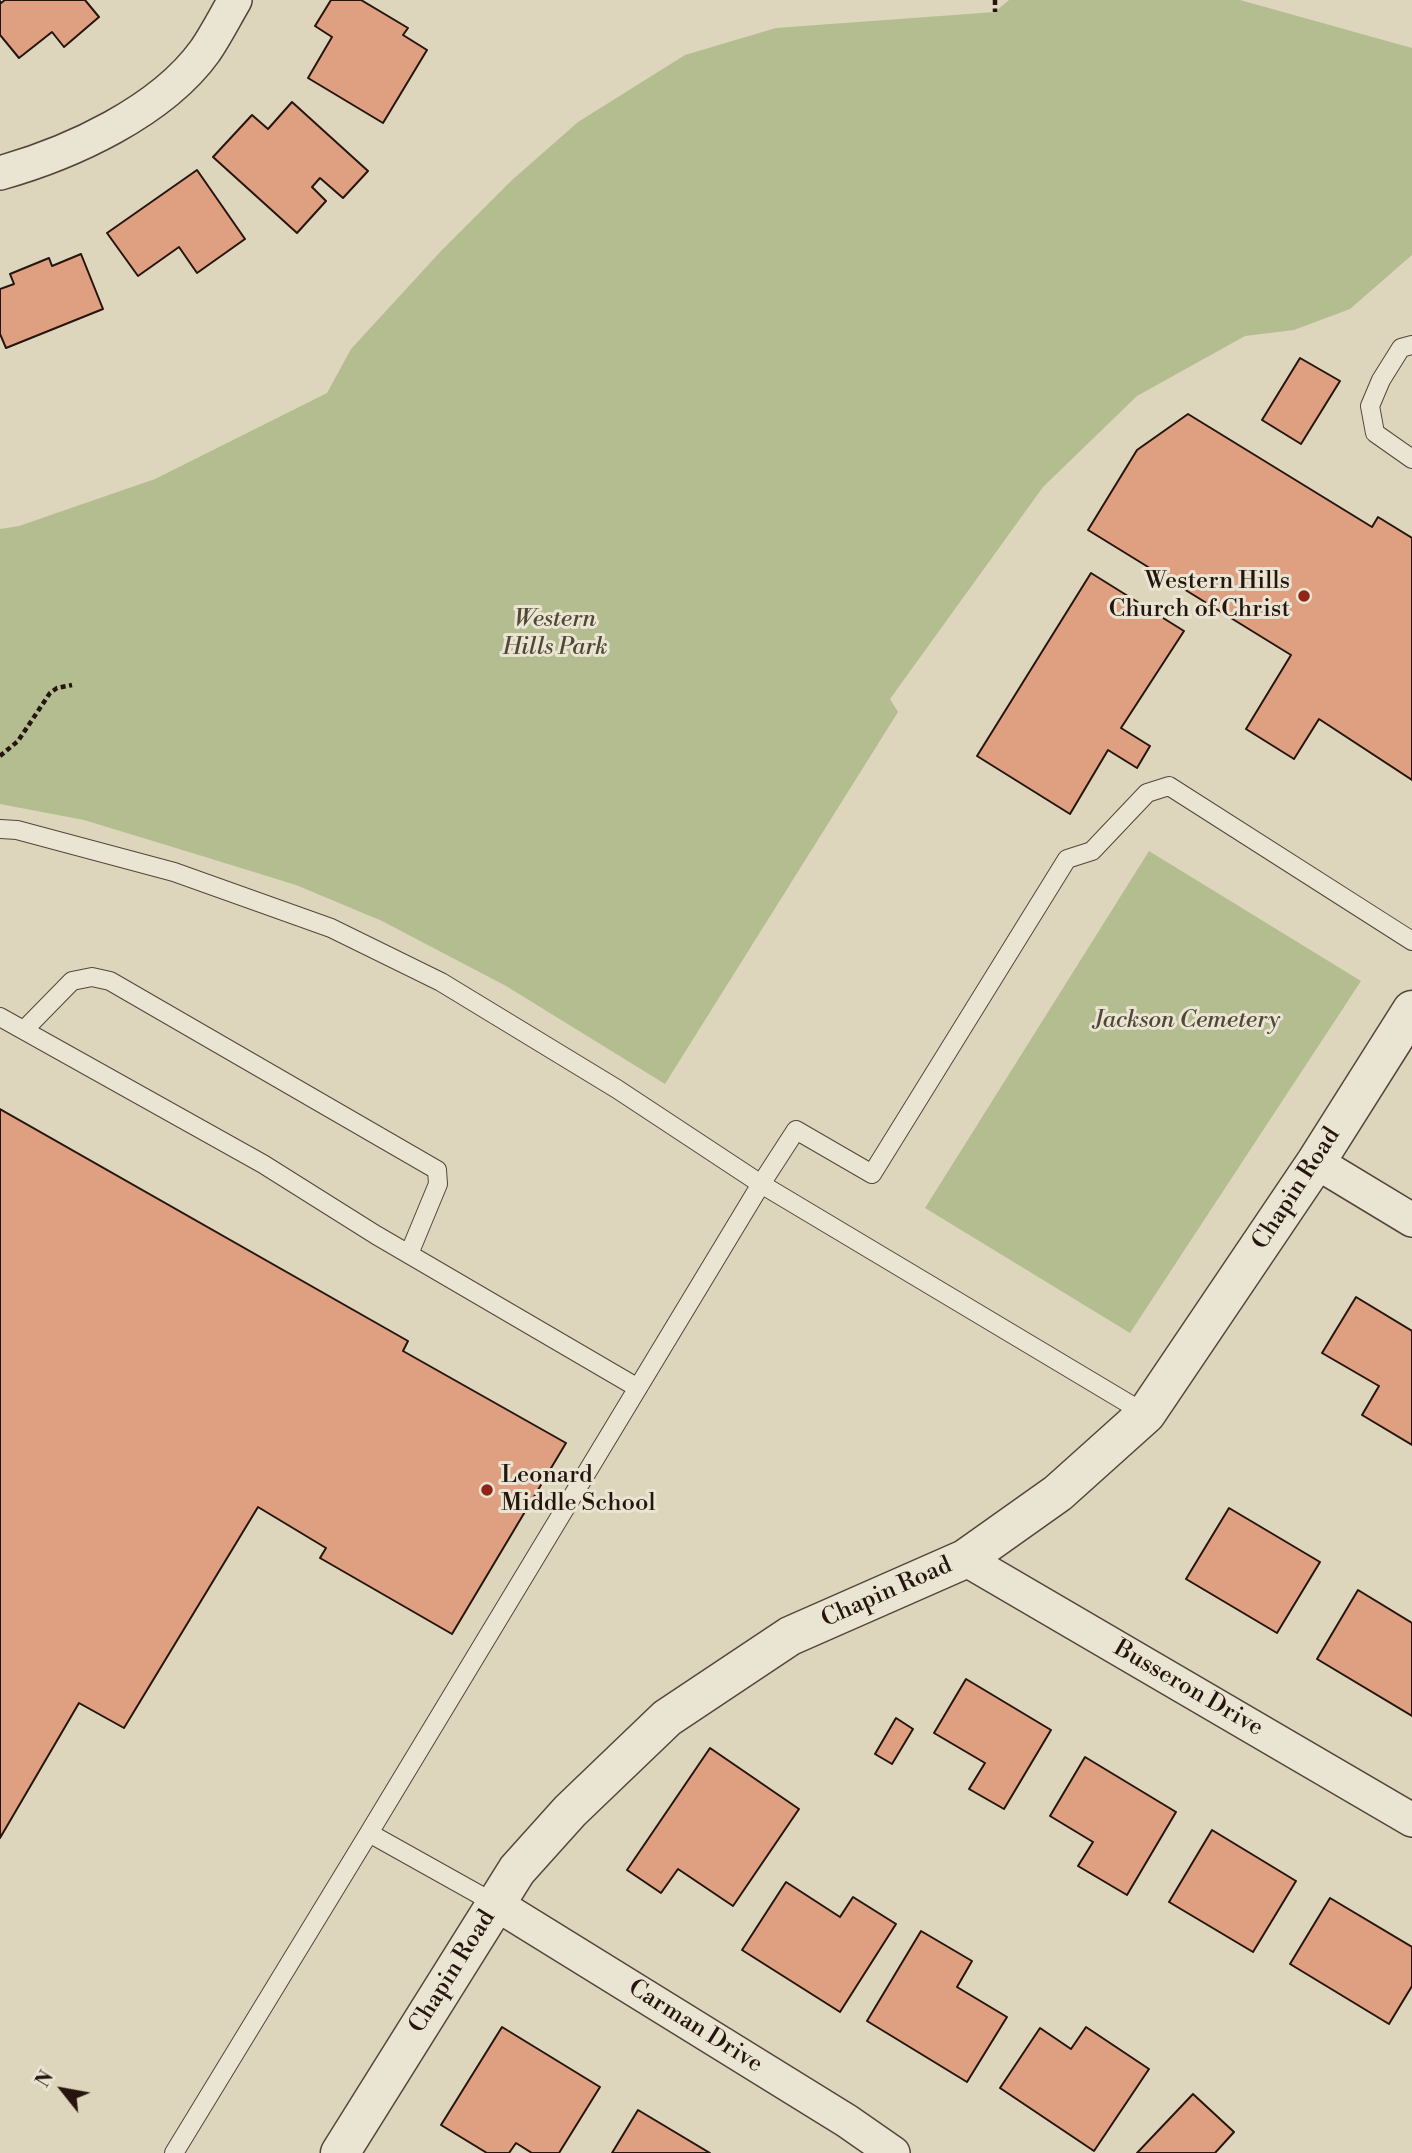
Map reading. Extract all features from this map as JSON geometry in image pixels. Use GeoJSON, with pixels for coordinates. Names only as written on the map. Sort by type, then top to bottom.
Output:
{"type":"FeatureCollection","features":[{"type":"Feature","properties":{"kind":"street"},"geometry":{"type":"LineString","coordinates":[[0,173],[83,143],[157,101],[204,52],[235,0]]}},
{"type":"Feature","properties":{"kind":"street","name":"Chapin Road"},"geometry":{"type":"LineString","coordinates":[[340,2153],[517,1870],[570,1811],[667,1718],[790,1636],[965,1559],[1058,1493],[1146,1414],[1316,1162],[1412,1010]]}},
{"type":"Feature","properties":{"kind":"street"},"geometry":{"type":"LineString","coordinates":[[1316,1162],[1412,1220]]}},
{"type":"Feature","properties":{"kind":"street","name":"Busseron Drive"},"geometry":{"type":"LineString","coordinates":[[965,1559],[1412,1820]]}},
{"type":"Feature","properties":{"kind":"street","name":"Carman Drive"},"geometry":{"type":"LineString","coordinates":[[496,1904],[848,2121],[893,2153]]}},
{"type":"Feature","properties":{"kind":"lane"},"geometry":{"type":"LineString","coordinates":[[1412,345],[1401,348],[1381,380],[1370,406],[1375,433],[1412,459]]}},
{"type":"Feature","properties":{"kind":"lane"},"geometry":{"type":"LineString","coordinates":[[174,2153],[796,1130],[872,1174],[1067,859],[1092,851],[1147,793],[1169,786],[1412,941]]}},
{"type":"Feature","properties":{"kind":"lane"},"geometry":{"type":"LineString","coordinates":[[0,829],[18,830],[174,872],[331,928],[441,982],[617,1089],[761,1184],[1146,1414]]}},
{"type":"Feature","properties":{"kind":"lane"},"geometry":{"type":"LineString","coordinates":[[24,1030],[72,981],[92,976],[110,981],[437,1170],[438,1184],[409,1254]]}},
{"type":"Feature","properties":{"kind":"lane"},"geometry":{"type":"LineString","coordinates":[[0,1017],[263,1164],[409,1254],[638,1388]]}},
{"type":"Feature","properties":{"kind":"lane"},"geometry":{"type":"LineString","coordinates":[[369,1833],[496,1904]]}},
{"type":"Feature","properties":{"kind":"path"},"geometry":{"type":"LineString","coordinates":[[995,0],[995,12]]}},
{"type":"Feature","properties":{"kind":"path"},"geometry":{"type":"LineString","coordinates":[[0,756],[18,741],[50,693],[57,688],[72,685]]}},
{"type":"Feature","properties":{"kind":"green space","name":"Western Hills Park"},"geometry":{"type":"Polygon","coordinates":[[[1009,0],[1240,0],[1412,48],[1412,255],[1350,309],[1294,330],[1245,336],[1137,396],[1043,487],[890,699],[898,712],[665,1084],[506,986],[382,921],[296,885],[189,852],[84,820],[0,804],[0,529],[19,526],[155,479],[327,393],[351,349],[441,251],[511,181],[578,122],[685,55],[776,28],[995,12],[1009,0]]]}},
{"type":"Feature","properties":{"kind":"green space","name":"Jackson Cemetery"},"geometry":{"type":"Polygon","coordinates":[[[1149,851],[1361,981],[1130,1333],[925,1208],[1149,851]]]}},
{"type":"Feature","properties":{"kind":"building"},"geometry":{"type":"Polygon","coordinates":[[[5,0],[85,0],[99,17],[64,47],[52,32],[19,58],[0,35],[0,1],[1,3],[5,0]]]}},
{"type":"Feature","properties":{"kind":"building"},"geometry":{"type":"Polygon","coordinates":[[[331,0],[361,0],[408,28],[403,35],[427,50],[383,123],[308,78],[332,37],[315,26],[331,0]]]}},
{"type":"Feature","properties":{"kind":"building"},"geometry":{"type":"Polygon","coordinates":[[[292,102],[368,171],[343,198],[320,178],[312,187],[326,201],[297,233],[213,157],[252,115],[268,129],[292,102]]]}},
{"type":"Feature","properties":{"kind":"building"},"geometry":{"type":"Polygon","coordinates":[[[197,170],[245,239],[197,273],[179,247],[138,276],[107,233],[197,170]]]}},
{"type":"Feature","properties":{"kind":"building"},"geometry":{"type":"Polygon","coordinates":[[[81,254],[103,309],[6,348],[0,334],[0,289],[14,284],[10,274],[49,258],[52,266],[81,254]]]}},
{"type":"Feature","properties":{"kind":"building"},"geometry":{"type":"Polygon","coordinates":[[[1300,358],[1340,381],[1301,444],[1262,420],[1300,358]]]}},
{"type":"Feature","properties":{"kind":"building","name":"Western Hills Church of Christ"},"geometry":{"type":"Polygon","coordinates":[[[1188,414],[1372,527],[1378,517],[1412,538],[1412,780],[1319,719],[1294,759],[1246,729],[1291,655],[1088,530],[1137,450],[1188,414]]]}},
{"type":"Feature","properties":{"kind":"building"},"geometry":{"type":"Polygon","coordinates":[[[1091,573],[1184,631],[1121,728],[1150,746],[1137,768],[1108,750],[1070,814],[977,756],[1091,573]]]}},
{"type":"Feature","properties":{"kind":"building"},"geometry":{"type":"Polygon","coordinates":[[[0,1109],[408,1341],[403,1351],[566,1443],[452,1634],[320,1558],[326,1548],[258,1507],[124,1728],[79,1703],[0,1838],[0,1109]]]}},
{"type":"Feature","properties":{"kind":"building"},"geometry":{"type":"Polygon","coordinates":[[[1356,1297],[1412,1331],[1412,1445],[1362,1415],[1379,1386],[1322,1353],[1356,1297]]]}},
{"type":"Feature","properties":{"kind":"building"},"geometry":{"type":"Polygon","coordinates":[[[1229,1508],[1320,1562],[1277,1633],[1186,1579],[1229,1508]]]}},
{"type":"Feature","properties":{"kind":"building"},"geometry":{"type":"Polygon","coordinates":[[[1358,1590],[1412,1623],[1412,1716],[1317,1659],[1358,1590]]]}},
{"type":"Feature","properties":{"kind":"building"},"geometry":{"type":"Polygon","coordinates":[[[966,1679],[1051,1730],[1004,1809],[969,1789],[985,1763],[934,1733],[966,1679]]]}},
{"type":"Feature","properties":{"kind":"building"},"geometry":{"type":"Polygon","coordinates":[[[896,1718],[913,1729],[892,1764],[875,1754],[896,1718]]]}},
{"type":"Feature","properties":{"kind":"building"},"geometry":{"type":"Polygon","coordinates":[[[710,1748],[799,1809],[733,1906],[678,1869],[661,1893],[627,1870],[710,1748]]]}},
{"type":"Feature","properties":{"kind":"building"},"geometry":{"type":"Polygon","coordinates":[[[1085,1757],[1176,1812],[1127,1895],[1078,1866],[1093,1842],[1050,1816],[1085,1757]]]}},
{"type":"Feature","properties":{"kind":"building"},"geometry":{"type":"Polygon","coordinates":[[[1212,1830],[1296,1881],[1253,1952],[1169,1902],[1212,1830]]]}},
{"type":"Feature","properties":{"kind":"building"},"geometry":{"type":"Polygon","coordinates":[[[786,1882],[840,1917],[853,1897],[896,1924],[840,2012],[742,1950],[786,1882]]]}},
{"type":"Feature","properties":{"kind":"building"},"geometry":{"type":"Polygon","coordinates":[[[1330,1898],[1412,1947],[1412,1986],[1389,2024],[1290,1964],[1330,1898]]]}},
{"type":"Feature","properties":{"kind":"building"},"geometry":{"type":"Polygon","coordinates":[[[921,1931],[972,1961],[957,1987],[1007,2017],[967,2082],[867,2021],[921,1931]]]}},
{"type":"Feature","properties":{"kind":"building"},"geometry":{"type":"Polygon","coordinates":[[[502,2027],[600,2087],[559,2153],[532,2153],[516,2143],[509,2153],[487,2153],[441,2125],[502,2027]]]}},
{"type":"Feature","properties":{"kind":"building"},"geometry":{"type":"Polygon","coordinates":[[[1086,2027],[1149,2069],[1094,2151],[1000,2088],[1040,2028],[1071,2049],[1086,2027]]]}},
{"type":"Feature","properties":{"kind":"building"},"geometry":{"type":"Polygon","coordinates":[[[1193,2094],[1234,2132],[1215,2153],[1137,2153],[1193,2094]]]}},
{"type":"Feature","properties":{"kind":"building"},"geometry":{"type":"Polygon","coordinates":[[[638,2110],[710,2153],[612,2153],[638,2110]]]}},
{"type":"Feature","properties":{"kind":"place","name":"Western Hills Church of Christ"},"geometry":{"type":"Point","coordinates":[1304,596]}},
{"type":"Feature","properties":{"kind":"place","name":"Leonard Middle School"},"geometry":{"type":"Point","coordinates":[487,1490]}}]}
